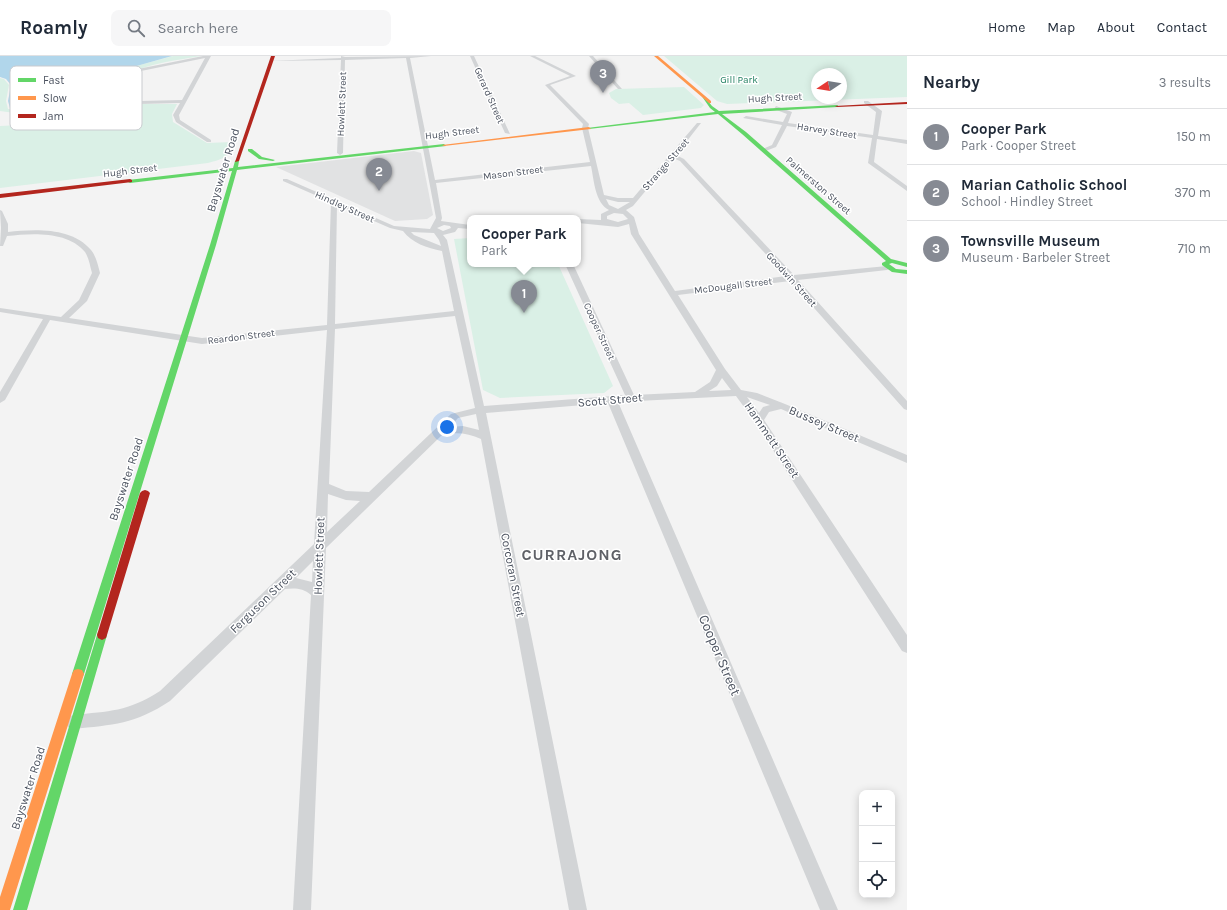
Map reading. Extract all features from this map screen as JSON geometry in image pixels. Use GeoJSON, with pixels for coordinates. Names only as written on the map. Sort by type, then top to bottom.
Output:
{"type":"FeatureCollection","features":[{"type":"Feature","properties":{"kind":"main road","name":"Palmerston Street"},"geometry":{"type":"LineString","coordinates":[[656,56],[718,111],[734,122],[734,125],[888,265]]}},
{"type":"Feature","properties":{"kind":"main road","name":"Bayswater Road"},"geometry":{"type":"LineString","coordinates":[[20,910],[77,721],[235,167],[245,150],[274,58]]}},
{"type":"Feature","properties":{"kind":"main road","name":"Hugh Street"},"geometry":{"type":"LineString","coordinates":[[272,162],[340,152],[424,144],[508,133],[694,115],[746,106],[907,102]]}},
{"type":"Feature","properties":{"kind":"main road","name":"Hugh Street"},"geometry":{"type":"LineString","coordinates":[[0,192],[235,167],[718,111],[868,103]]}},
{"type":"Feature","properties":{"kind":"main road","name":"Bayswater Road"},"geometry":{"type":"LineString","coordinates":[[3,910],[187,338],[241,182],[246,165],[245,150]]}},
{"type":"Feature","properties":{"kind":"main road"},"geometry":{"type":"LineString","coordinates":[[202,170],[224,162],[245,150],[272,162]]}},
{"type":"Feature","properties":{"kind":"main road"},"geometry":{"type":"LineString","coordinates":[[241,182],[257,169],[272,162]]}},
{"type":"Feature","properties":{"kind":"main road","name":"Hugh Street"},"geometry":{"type":"LineString","coordinates":[[0,196],[202,170]]}},
{"type":"Feature","properties":{"kind":"main road"},"geometry":{"type":"LineString","coordinates":[[202,170],[219,175],[230,185]]}},
{"type":"Feature","properties":{"kind":"main road"},"geometry":{"type":"LineString","coordinates":[[888,265],[898,262],[907,265]]}},
{"type":"Feature","properties":{"kind":"main road"},"geometry":{"type":"LineString","coordinates":[[888,265],[898,272],[907,273]]}},
{"type":"Feature","properties":{"kind":"street"},"geometry":{"type":"LineString","coordinates":[[142,70],[209,56]]}},
{"type":"Feature","properties":{"kind":"street"},"geometry":{"type":"LineString","coordinates":[[209,56],[182,101],[176,115],[178,121],[209,141]]}},
{"type":"Feature","properties":{"kind":"street","name":"Corcoran Street"},"geometry":{"type":"LineString","coordinates":[[408,56],[424,144],[486,437],[578,910]]}},
{"type":"Feature","properties":{"kind":"street"},"geometry":{"type":"LineString","coordinates":[[274,58],[429,56]]}},
{"type":"Feature","properties":{"kind":"street","name":"Gerard Street"},"geometry":{"type":"LineString","coordinates":[[472,56],[508,133]]}},
{"type":"Feature","properties":{"kind":"street"},"geometry":{"type":"LineString","coordinates":[[532,56],[574,76],[547,84],[585,126],[605,211],[604,220],[610,223]]}},
{"type":"Feature","properties":{"kind":"street"},"geometry":{"type":"LineString","coordinates":[[591,56],[620,88]]}},
{"type":"Feature","properties":{"kind":"street","name":"Howlett Street"},"geometry":{"type":"LineString","coordinates":[[340,152],[343,57]]}},
{"type":"Feature","properties":{"kind":"street"},"geometry":{"type":"LineString","coordinates":[[142,103],[182,101]]}},
{"type":"Feature","properties":{"kind":"street"},"geometry":{"type":"LineString","coordinates":[[868,103],[880,111],[870,163],[907,189]]}},
{"type":"Feature","properties":{"kind":"street"},"geometry":{"type":"LineString","coordinates":[[762,150],[774,146],[790,113],[776,108]]}},
{"type":"Feature","properties":{"kind":"street","name":"Harvey Street"},"geometry":{"type":"LineString","coordinates":[[746,118],[907,142]]}},
{"type":"Feature","properties":{"kind":"street","name":"Strange Street"},"geometry":{"type":"LineString","coordinates":[[618,211],[633,202],[700,124]]}},
{"type":"Feature","properties":{"kind":"street","name":"Goodwin Street"},"geometry":{"type":"LineString","coordinates":[[673,156],[682,160],[792,278],[907,407]]}},
{"type":"Feature","properties":{"kind":"street","name":"Mason Street"},"geometry":{"type":"LineString","coordinates":[[432,182],[573,165],[594,164]]}},
{"type":"Feature","properties":{"kind":"street","name":"Hindley Street"},"geometry":{"type":"LineString","coordinates":[[285,180],[392,227],[443,230]]}},
{"type":"Feature","properties":{"kind":"street"},"geometry":{"type":"LineString","coordinates":[[581,221],[588,220],[619,224],[628,223],[632,218],[633,202],[601,196]]}},
{"type":"Feature","properties":{"kind":"street","name":"Howlett Street"},"geometry":{"type":"LineString","coordinates":[[302,910],[331,326],[334,201]]}},
{"type":"Feature","properties":{"kind":"street"},"geometry":{"type":"LineString","coordinates":[[588,220],[605,211],[618,211],[632,218]]}},
{"type":"Feature","properties":{"kind":"street"},"geometry":{"type":"LineString","coordinates":[[0,212],[6,226],[5,234],[0,244]]}},
{"type":"Feature","properties":{"kind":"street"},"geometry":{"type":"LineString","coordinates":[[334,214],[358,212]]}},
{"type":"Feature","properties":{"kind":"street","name":"Hammett Street"},"geometry":{"type":"LineString","coordinates":[[632,218],[635,234],[674,293],[721,370],[740,393],[759,420],[907,647]]}},
{"type":"Feature","properties":{"kind":"street","name":"Hammett Street"},"geometry":{"type":"LineString","coordinates":[[619,224],[635,234]]}},
{"type":"Feature","properties":{"kind":"street"},"geometry":{"type":"LineString","coordinates":[[443,230],[467,227]]}},
{"type":"Feature","properties":{"kind":"street","name":"Hindley Street"},"geometry":{"type":"LineString","coordinates":[[408,229],[411,237],[432,247],[443,230]]}},
{"type":"Feature","properties":{"kind":"street"},"geometry":{"type":"LineString","coordinates":[[5,234],[31,232],[70,237],[88,250],[96,273],[83,302],[63,319]]}},
{"type":"Feature","properties":{"kind":"street","name":"McDougall Street"},"geometry":{"type":"LineString","coordinates":[[674,293],[888,265]]}},
{"type":"Feature","properties":{"kind":"street","name":"Cooper Street"},"geometry":{"type":"LineString","coordinates":[[570,267],[631,398]]}},
{"type":"Feature","properties":{"kind":"street","name":"Reardon Street"},"geometry":{"type":"LineString","coordinates":[[0,310],[205,340],[459,313]]}},
{"type":"Feature","properties":{"kind":"street"},"geometry":{"type":"LineString","coordinates":[[0,400],[48,317]]}},
{"type":"Feature","properties":{"kind":"street"},"geometry":{"type":"LineString","coordinates":[[698,394],[714,384],[721,370]]}},
{"type":"Feature","properties":{"kind":"street","name":"Scott Street"},"geometry":{"type":"LineString","coordinates":[[480,410],[631,398],[740,393]]}},
{"type":"Feature","properties":{"kind":"street","name":"Bussey Street"},"geometry":{"type":"LineString","coordinates":[[740,393],[754,395],[782,406],[907,459]]}},
{"type":"Feature","properties":{"kind":"street","name":"Cooper Street"},"geometry":{"type":"LineString","coordinates":[[612,400],[829,910]]}},
{"type":"Feature","properties":{"kind":"street"},"geometry":{"type":"LineString","coordinates":[[759,420],[766,409],[782,406]]}},
{"type":"Feature","properties":{"kind":"street","name":"Ferguson Street"},"geometry":{"type":"LineString","coordinates":[[62,723],[121,718],[133,715],[165,696],[455,416],[480,410]]}},
{"type":"Feature","properties":{"kind":"street"},"geometry":{"type":"LineString","coordinates":[[438,432],[454,429],[471,430],[486,437]]}},
{"type":"Feature","properties":{"kind":"street"},"geometry":{"type":"LineString","coordinates":[[322,485],[331,492],[348,497],[372,496]]}},
{"type":"Feature","properties":{"kind":"street"},"geometry":{"type":"LineString","coordinates":[[280,584],[295,582],[310,586],[318,593]]}},
{"type":"Feature","properties":{"kind":"shaded area"},"geometry":{"type":"Polygon","coordinates":[[[414,151],[421,153],[433,215],[427,219],[395,221],[276,167],[414,151]]]}},
{"type":"Feature","properties":{"kind":"green space"},"geometry":{"type":"Polygon","coordinates":[[[173,56],[201,56],[160,63],[142,68],[142,66],[136,66],[173,56]]]}},
{"type":"Feature","properties":{"kind":"green space","name":"Gill Park"},"geometry":{"type":"Polygon","coordinates":[[[664,56],[907,56],[907,97],[847,99],[847,68],[811,68],[811,101],[727,104],[717,101],[664,56]]]}},
{"type":"Feature","properties":{"kind":"green space"},"geometry":{"type":"Polygon","coordinates":[[[0,78],[4,79],[9,85],[6,101],[8,109],[10,109],[10,112],[0,111],[0,78]]]}},
{"type":"Feature","properties":{"kind":"green space"},"geometry":{"type":"Polygon","coordinates":[[[684,87],[704,105],[701,108],[643,115],[629,103],[619,104],[611,98],[609,93],[616,89],[684,87]]]}},
{"type":"Feature","properties":{"kind":"green space"},"geometry":{"type":"Polygon","coordinates":[[[142,104],[177,104],[172,114],[173,122],[207,143],[232,142],[227,155],[208,163],[0,188],[0,126],[10,126],[10,130],[142,130],[142,104]]]}},
{"type":"Feature","properties":{"kind":"green space"},"geometry":{"type":"Polygon","coordinates":[[[467,238],[467,267],[559,267],[613,386],[604,393],[500,398],[483,390],[454,239],[467,238]]]}},
{"type":"Feature","properties":{"kind":"water"},"geometry":{"type":"Polygon","coordinates":[[[0,56],[172,56],[136,66],[10,66],[10,84],[6,79],[0,77],[0,56]]]}},
{"type":"Feature","properties":{"kind":"water"},"geometry":{"type":"Polygon","coordinates":[[[10,90],[10,108],[8,101],[10,90]]]}},
{"type":"Feature","properties":{"kind":"traffic: fast"},"geometry":{"type":"LineString","coordinates":[[702,96],[711,107],[744,133],[889,261]]}},
{"type":"Feature","properties":{"kind":"traffic: fast"},"geometry":{"type":"LineString","coordinates":[[589,128],[734,111],[837,106]]}},
{"type":"Feature","properties":{"kind":"traffic: fast"},"geometry":{"type":"LineString","coordinates":[[130,181],[444,145]]}},
{"type":"Feature","properties":{"kind":"traffic: fast"},"geometry":{"type":"LineString","coordinates":[[250,150],[261,158],[273,160]]}},
{"type":"Feature","properties":{"kind":"traffic: fast"},"geometry":{"type":"LineString","coordinates":[[78,674],[213,245],[237,161]]}},
{"type":"Feature","properties":{"kind":"traffic: fast"},"geometry":{"type":"LineString","coordinates":[[907,265],[892,261],[884,264],[894,271],[907,272]]}},
{"type":"Feature","properties":{"kind":"traffic: fast"},"geometry":{"type":"LineString","coordinates":[[20,910],[102,635]]}},
{"type":"Feature","properties":{"kind":"traffic: slow"},"geometry":{"type":"LineString","coordinates":[[656,56],[710,102]]}},
{"type":"Feature","properties":{"kind":"traffic: slow"},"geometry":{"type":"LineString","coordinates":[[444,145],[589,128]]}},
{"type":"Feature","properties":{"kind":"traffic: slow"},"geometry":{"type":"LineString","coordinates":[[3,910],[78,674]]}},
{"type":"Feature","properties":{"kind":"traffic: jam"},"geometry":{"type":"LineString","coordinates":[[237,161],[273,56]]}},
{"type":"Feature","properties":{"kind":"traffic: jam"},"geometry":{"type":"LineString","coordinates":[[837,106],[907,103]]}},
{"type":"Feature","properties":{"kind":"traffic: jam"},"geometry":{"type":"LineString","coordinates":[[0,196],[130,181]]}},
{"type":"Feature","properties":{"kind":"traffic: jam"},"geometry":{"type":"LineString","coordinates":[[102,635],[145,493]]}},
{"type":"Feature","properties":{"kind":"place","name":"Townsville Museum"},"geometry":{"type":"Point","coordinates":[603,93]}},
{"type":"Feature","properties":{"kind":"place","name":"Marian Catholic School"},"geometry":{"type":"Point","coordinates":[379,191]}},
{"type":"Feature","properties":{"kind":"place","name":"Cooper Park"},"geometry":{"type":"Point","coordinates":[524,313]}},
{"type":"Feature","properties":{"kind":"district","name":"CURRAJONG"},"geometry":{"type":"Point","coordinates":[572,554]}}]}
